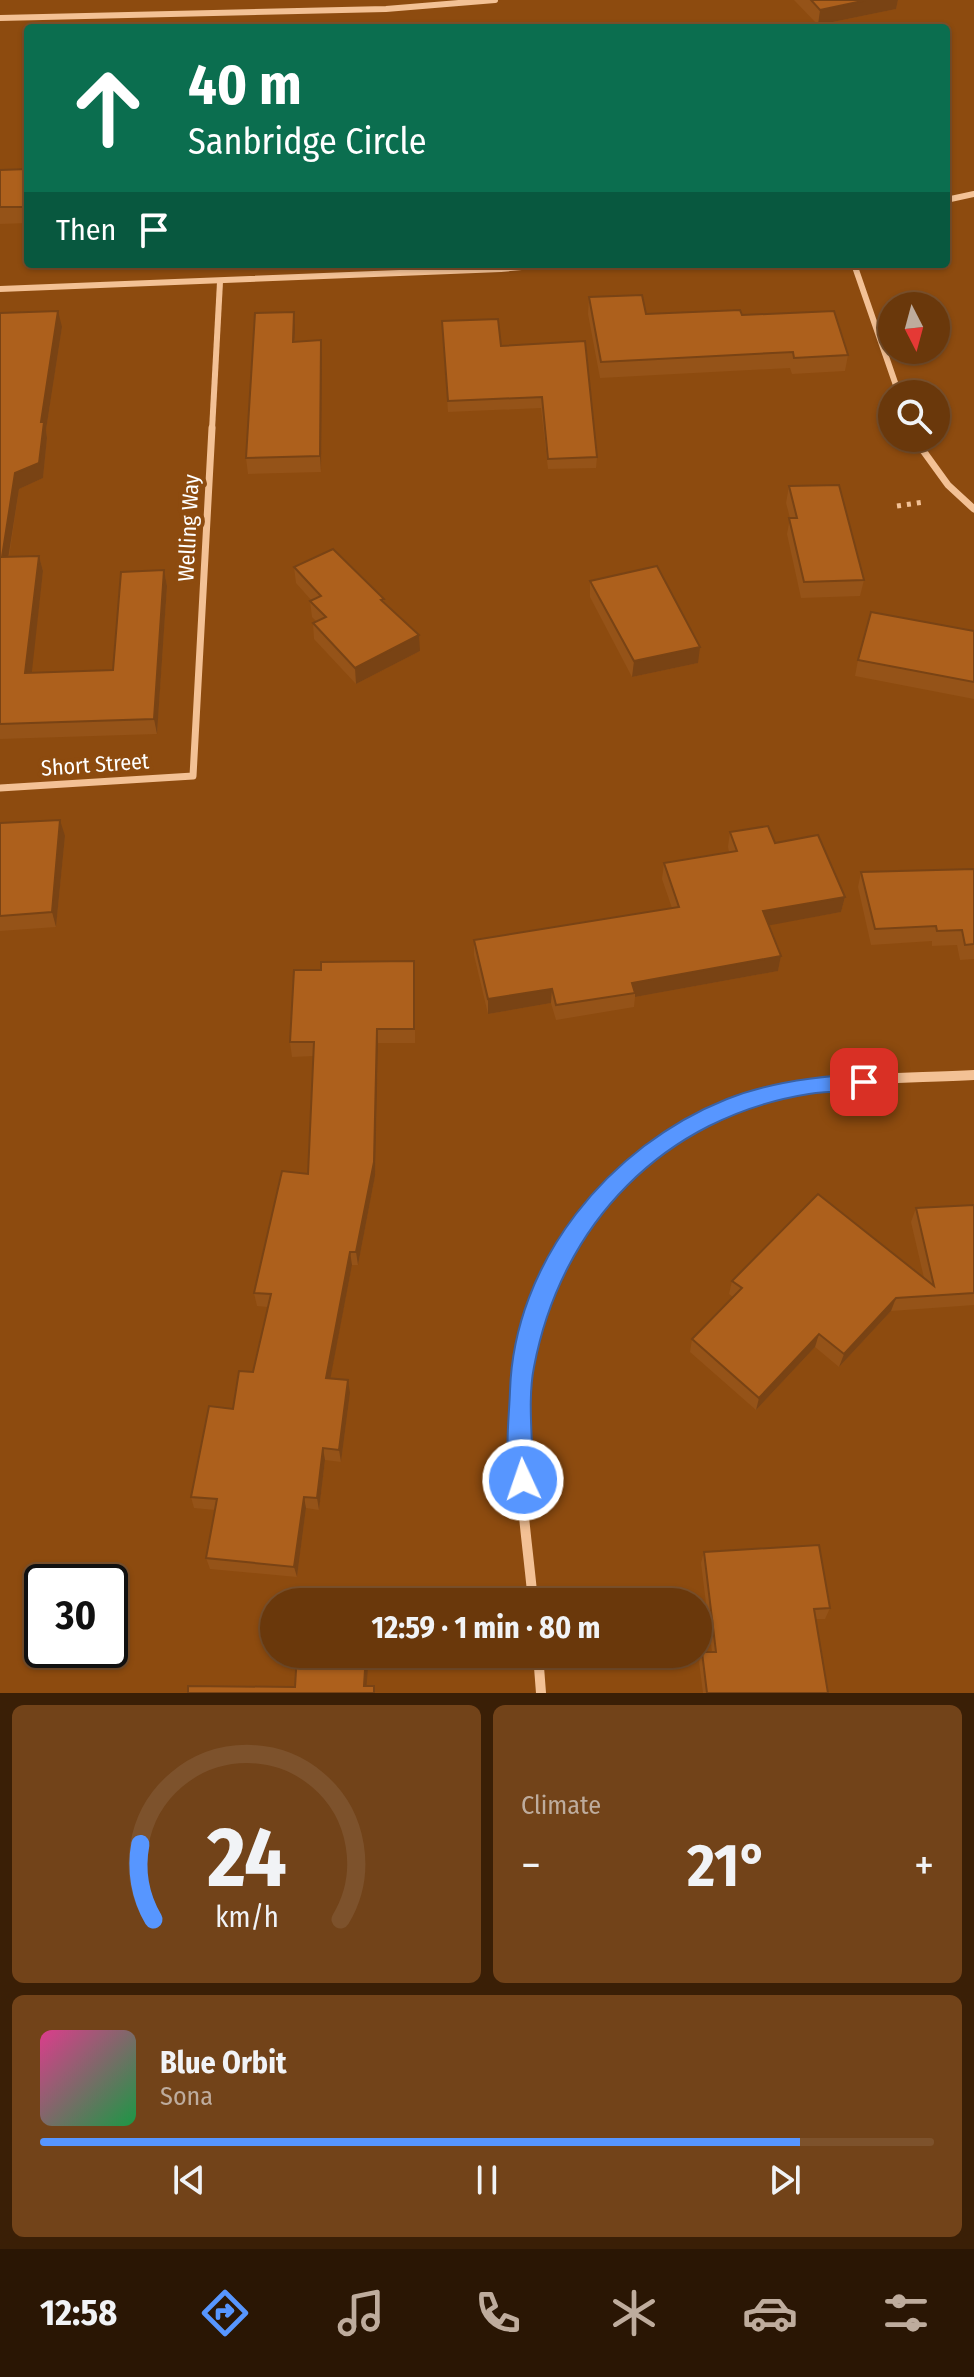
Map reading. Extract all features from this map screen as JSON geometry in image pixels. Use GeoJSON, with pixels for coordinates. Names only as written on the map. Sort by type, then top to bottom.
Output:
{"type":"FeatureCollection","features":[{"type":"Feature","properties":{"kind":"street"},"geometry":{"type":"LineString","coordinates":[[0,18],[386,9],[495,0]]}},
{"type":"Feature","properties":{"kind":"street"},"geometry":{"type":"LineString","coordinates":[[950,199],[974,194]]}},
{"type":"Feature","properties":{"kind":"street"},"geometry":{"type":"LineString","coordinates":[[0,289],[512,268]]}},
{"type":"Feature","properties":{"kind":"street"},"geometry":{"type":"LineString","coordinates":[[855,268],[894,380]]}},
{"type":"Feature","properties":{"kind":"street","name":"Welling Way"},"geometry":{"type":"LineString","coordinates":[[193,776],[220,282]]}},
{"type":"Feature","properties":{"kind":"street"},"geometry":{"type":"LineString","coordinates":[[924,452],[948,485],[974,509]]}},
{"type":"Feature","properties":{"kind":"street","name":"Short Street"},"geometry":{"type":"LineString","coordinates":[[0,788],[193,776]]}},
{"type":"Feature","properties":{"kind":"street"},"geometry":{"type":"LineString","coordinates":[[532,1588],[520,1449],[522,1369],[542,1294],[571,1236],[610,1187],[662,1143],[732,1106],[809,1086],[974,1075]]}},
{"type":"Feature","properties":{"kind":"street"},"geometry":{"type":"LineString","coordinates":[[539,1668],[541,1693]]}},
{"type":"Feature","properties":{"kind":"path"},"geometry":{"type":"LineString","coordinates":[[897,506],[913,505]]}},
{"type":"Feature","properties":{"kind":"building"},"geometry":{"type":"Polygon","coordinates":[[[811,0],[867,0],[820,10],[811,0]]]}},
{"type":"Feature","properties":{"kind":"building"},"geometry":{"type":"Polygon","coordinates":[[[24,169],[24,207],[0,207],[0,170],[24,169]]]}},
{"type":"Feature","properties":{"kind":"building"},"geometry":{"type":"Polygon","coordinates":[[[642,295],[646,314],[740,310],[742,315],[834,311],[848,355],[794,358],[793,352],[601,362],[589,297],[642,295]]]}},
{"type":"Feature","properties":{"kind":"building"},"geometry":{"type":"Polygon","coordinates":[[[58,311],[41,422],[44,422],[39,463],[15,473],[2,557],[39,556],[25,673],[113,670],[121,572],[164,570],[154,719],[0,724],[0,313],[58,311]]]}},
{"type":"Feature","properties":{"kind":"building"},"geometry":{"type":"Polygon","coordinates":[[[294,312],[293,342],[321,340],[320,456],[246,458],[255,313],[294,312]]]}},
{"type":"Feature","properties":{"kind":"building"},"geometry":{"type":"Polygon","coordinates":[[[498,319],[501,346],[585,341],[597,457],[548,459],[542,397],[448,401],[442,321],[498,319]]]}},
{"type":"Feature","properties":{"kind":"building"},"geometry":{"type":"Polygon","coordinates":[[[839,485],[864,580],[804,582],[789,518],[797,518],[789,486],[839,485]]]}},
{"type":"Feature","properties":{"kind":"building"},"geometry":{"type":"Polygon","coordinates":[[[333,549],[419,635],[355,668],[313,623],[326,617],[310,601],[321,596],[294,567],[333,549]]]}},
{"type":"Feature","properties":{"kind":"building"},"geometry":{"type":"Polygon","coordinates":[[[657,566],[700,647],[634,661],[590,581],[657,566]]]}},
{"type":"Feature","properties":{"kind":"building"},"geometry":{"type":"Polygon","coordinates":[[[871,612],[974,631],[974,682],[858,660],[871,612]]]}},
{"type":"Feature","properties":{"kind":"building"},"geometry":{"type":"Polygon","coordinates":[[[60,820],[52,912],[0,916],[0,823],[60,820]]]}},
{"type":"Feature","properties":{"kind":"building"},"geometry":{"type":"Polygon","coordinates":[[[768,826],[775,843],[818,835],[845,897],[763,911],[781,956],[632,983],[635,993],[556,1005],[552,989],[488,999],[474,940],[679,907],[664,863],[737,851],[730,832],[768,826]]]}},
{"type":"Feature","properties":{"kind":"building"},"geometry":{"type":"Polygon","coordinates":[[[974,869],[974,944],[965,945],[962,930],[937,931],[936,926],[875,929],[861,872],[974,869]]]}},
{"type":"Feature","properties":{"kind":"building"},"geometry":{"type":"Polygon","coordinates":[[[414,961],[414,1029],[377,1029],[374,1162],[356,1252],[350,1252],[326,1378],[348,1380],[339,1450],[323,1448],[317,1498],[304,1497],[294,1567],[206,1558],[217,1499],[191,1497],[209,1406],[233,1409],[239,1371],[253,1372],[271,1294],[254,1293],[282,1171],[308,1174],[314,1042],[290,1042],[294,970],[321,970],[321,962],[414,961]]]}},
{"type":"Feature","properties":{"kind":"building"},"geometry":{"type":"Polygon","coordinates":[[[818,1194],[934,1286],[916,1208],[974,1205],[974,1293],[896,1298],[844,1354],[819,1334],[759,1398],[692,1339],[742,1288],[732,1281],[818,1194]]]}},
{"type":"Feature","properties":{"kind":"building"},"geometry":{"type":"Polygon","coordinates":[[[819,1545],[830,1608],[814,1609],[828,1693],[707,1693],[704,1668],[712,1668],[712,1652],[716,1652],[712,1588],[708,1588],[704,1552],[819,1545]]]}},
{"type":"Feature","properties":{"kind":"building"},"geometry":{"type":"Polygon","coordinates":[[[296,1668],[365,1668],[364,1686],[374,1686],[374,1693],[188,1693],[188,1686],[295,1687],[296,1668]]]}},
{"type":"Feature","properties":{"kind":"route"},"geometry":{"type":"LineString","coordinates":[[523,1480],[520,1449],[522,1369],[542,1294],[571,1236],[610,1187],[662,1143],[732,1106],[809,1086],[864,1082]]}}]}
